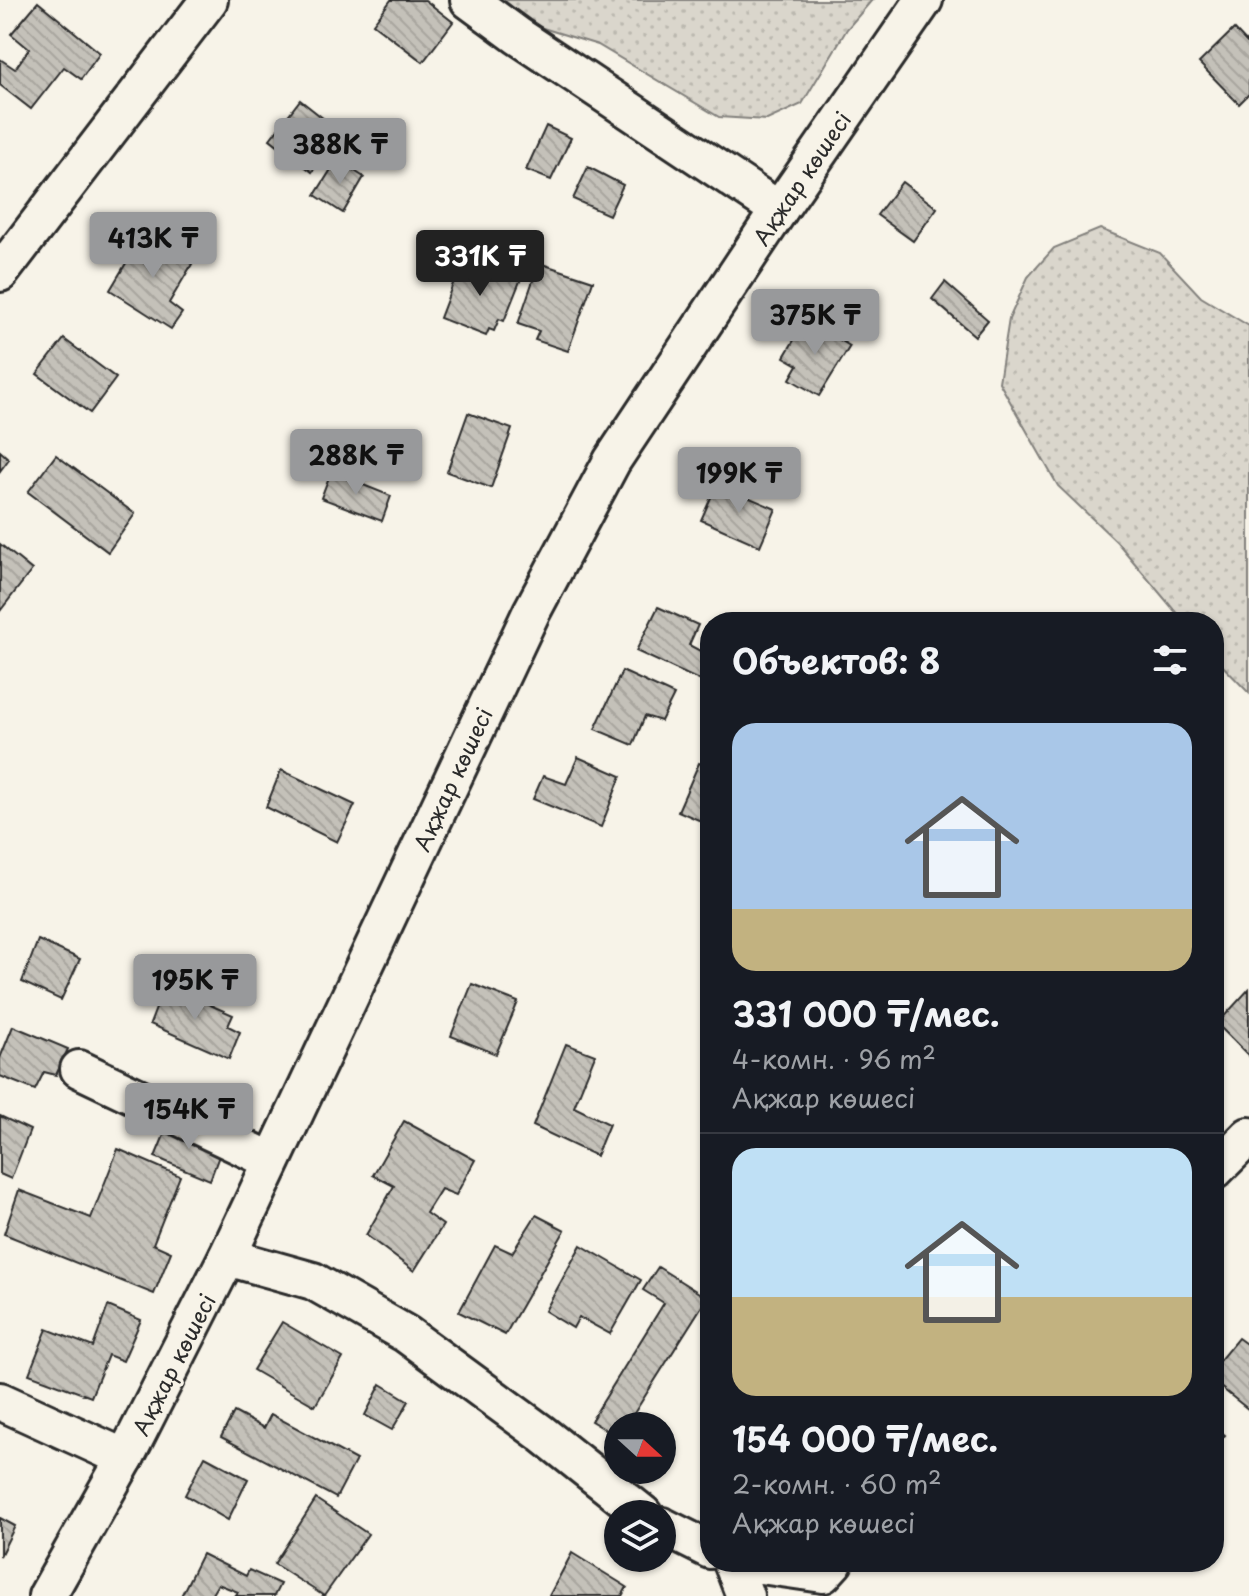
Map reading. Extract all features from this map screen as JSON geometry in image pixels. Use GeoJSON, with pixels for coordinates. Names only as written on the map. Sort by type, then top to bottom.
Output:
{"type":"FeatureCollection","features":[{"type":"Feature","properties":{"kind":"street"},"geometry":{"type":"LineString","coordinates":[[0,273],[209,0]]}},
{"type":"Feature","properties":{"kind":"street"},"geometry":{"type":"LineString","coordinates":[[469,0],[779,210]]}},
{"type":"Feature","properties":{"kind":"street","name":"Ақжар көшесі"},"geometry":{"type":"LineString","coordinates":[[47,1596],[125,1458],[227,1257],[270,1160],[524,627],[612,461],[924,0]]}},
{"type":"Feature","properties":{"kind":"street"},"geometry":{"type":"LineString","coordinates":[[79,1069],[270,1160]]}},
{"type":"Feature","properties":{"kind":"street"},"geometry":{"type":"LineString","coordinates":[[1224,1161],[1249,1136]]}},
{"type":"Feature","properties":{"kind":"street"},"geometry":{"type":"LineString","coordinates":[[227,1257],[313,1281],[406,1334],[541,1433],[625,1500]]}},
{"type":"Feature","properties":{"kind":"street"},"geometry":{"type":"LineString","coordinates":[[0,1401],[125,1458]]}},
{"type":"Feature","properties":{"kind":"street"},"geometry":{"type":"LineString","coordinates":[[676,1533],[700,1545]]}},
{"type":"Feature","properties":{"kind":"street"},"geometry":{"type":"LineString","coordinates":[[736,1572],[745,1596]]}},
{"type":"Feature","properties":{"kind":"street"},"geometry":{"type":"LineString","coordinates":[[803,1572],[834,1577]]}},
{"type":"Feature","properties":{"kind":"shaded area"},"geometry":{"type":"Polygon","coordinates":[[[504,0],[872,0],[847,29],[802,104],[767,120],[719,117],[598,45],[533,25],[504,0]]]}},
{"type":"Feature","properties":{"kind":"shaded area"},"geometry":{"type":"Polygon","coordinates":[[[1100,229],[1160,253],[1201,297],[1249,326],[1249,693],[1224,667],[1224,612],[1176,612],[1117,542],[1058,486],[999,382],[1009,319],[1028,277],[1054,248],[1100,229]]]}},
{"type":"Feature","properties":{"kind":"building"},"geometry":{"type":"Polygon","coordinates":[[[391,0],[425,0],[453,22],[423,62],[373,24],[391,0]]]}},
{"type":"Feature","properties":{"kind":"building"},"geometry":{"type":"Polygon","coordinates":[[[38,2],[100,53],[81,79],[64,67],[31,109],[0,85],[0,59],[15,69],[29,49],[11,34],[38,2]]]}},
{"type":"Feature","properties":{"kind":"building"},"geometry":{"type":"Polygon","coordinates":[[[1234,29],[1249,45],[1249,94],[1239,104],[1199,63],[1234,29]]]}},
{"type":"Feature","properties":{"kind":"building"},"geometry":{"type":"Polygon","coordinates":[[[300,100],[348,138],[337,154],[328,148],[312,172],[270,139],[300,100]]]}},
{"type":"Feature","properties":{"kind":"building"},"geometry":{"type":"Polygon","coordinates":[[[546,126],[571,138],[551,180],[526,170],[546,126]]]}},
{"type":"Feature","properties":{"kind":"building"},"geometry":{"type":"Polygon","coordinates":[[[337,160],[364,177],[343,213],[315,195],[337,160]]]}},
{"type":"Feature","properties":{"kind":"building"},"geometry":{"type":"Polygon","coordinates":[[[588,167],[623,185],[609,215],[573,199],[588,167]]]}},
{"type":"Feature","properties":{"kind":"building"},"geometry":{"type":"Polygon","coordinates":[[[902,182],[937,208],[913,241],[877,215],[902,182]]]}},
{"type":"Feature","properties":{"kind":"building"},"geometry":{"type":"Polygon","coordinates":[[[144,233],[192,264],[169,303],[182,313],[171,329],[110,290],[144,233]]]}},
{"type":"Feature","properties":{"kind":"building"},"geometry":{"type":"Polygon","coordinates":[[[462,260],[504,276],[507,270],[522,276],[504,321],[499,319],[494,331],[489,329],[486,336],[440,318],[462,260]]]}},
{"type":"Feature","properties":{"kind":"building"},"geometry":{"type":"Polygon","coordinates":[[[539,263],[593,281],[568,351],[535,340],[539,331],[518,324],[539,263]]]}},
{"type":"Feature","properties":{"kind":"building"},"geometry":{"type":"Polygon","coordinates":[[[945,282],[988,320],[975,336],[932,299],[945,282]]]}},
{"type":"Feature","properties":{"kind":"building"},"geometry":{"type":"Polygon","coordinates":[[[806,320],[850,346],[819,396],[790,379],[798,365],[784,357],[806,320]]]}},
{"type":"Feature","properties":{"kind":"building"},"geometry":{"type":"Polygon","coordinates":[[[64,339],[116,378],[90,413],[37,374],[64,339]]]}},
{"type":"Feature","properties":{"kind":"building"},"geometry":{"type":"Polygon","coordinates":[[[468,413],[512,429],[491,488],[447,472],[468,413]]]}},
{"type":"Feature","properties":{"kind":"building"},"geometry":{"type":"Polygon","coordinates":[[[0,451],[9,459],[0,471],[0,451]]]}},
{"type":"Feature","properties":{"kind":"building"},"geometry":{"type":"Polygon","coordinates":[[[56,455],[135,514],[108,552],[28,492],[56,455]]]}},
{"type":"Feature","properties":{"kind":"building"},"geometry":{"type":"Polygon","coordinates":[[[331,472],[391,496],[382,521],[321,498],[331,472]]]}},
{"type":"Feature","properties":{"kind":"building"},"geometry":{"type":"Polygon","coordinates":[[[717,484],[776,509],[760,546],[701,520],[717,484]]]}},
{"type":"Feature","properties":{"kind":"building"},"geometry":{"type":"Polygon","coordinates":[[[0,544],[32,570],[0,611],[0,544]]]}},
{"type":"Feature","properties":{"kind":"building"},"geometry":{"type":"Polygon","coordinates":[[[658,607],[698,625],[689,645],[700,651],[700,681],[636,651],[658,607]]]}},
{"type":"Feature","properties":{"kind":"building"},"geometry":{"type":"Polygon","coordinates":[[[622,671],[674,695],[661,721],[645,716],[633,745],[595,729],[622,671]]]}},
{"type":"Feature","properties":{"kind":"building"},"geometry":{"type":"Polygon","coordinates":[[[578,757],[621,776],[601,827],[533,799],[543,776],[566,784],[578,757]]]}},
{"type":"Feature","properties":{"kind":"building"},"geometry":{"type":"Polygon","coordinates":[[[699,763],[700,763],[700,821],[678,811],[699,763]]]}},
{"type":"Feature","properties":{"kind":"building"},"geometry":{"type":"Polygon","coordinates":[[[281,770],[355,805],[337,842],[266,807],[281,770]]]}},
{"type":"Feature","properties":{"kind":"building"},"geometry":{"type":"Polygon","coordinates":[[[38,940],[80,959],[61,1000],[22,982],[38,940]]]}},
{"type":"Feature","properties":{"kind":"building"},"geometry":{"type":"Polygon","coordinates":[[[472,984],[518,1002],[496,1054],[451,1036],[472,984]]]}},
{"type":"Feature","properties":{"kind":"building"},"geometry":{"type":"Polygon","coordinates":[[[165,985],[233,1015],[228,1026],[240,1032],[229,1059],[150,1024],[165,985]]]}},
{"type":"Feature","properties":{"kind":"building"},"geometry":{"type":"Polygon","coordinates":[[[1249,989],[1249,1056],[1224,1031],[1224,1016],[1249,989]]]}},
{"type":"Feature","properties":{"kind":"building"},"geometry":{"type":"Polygon","coordinates":[[[13,1026],[68,1049],[56,1075],[44,1072],[35,1090],[0,1076],[0,1058],[13,1026]]]}},
{"type":"Feature","properties":{"kind":"building"},"geometry":{"type":"Polygon","coordinates":[[[566,1044],[595,1055],[574,1107],[609,1124],[596,1156],[533,1126],[566,1044]]]}},
{"type":"Feature","properties":{"kind":"building"},"geometry":{"type":"Polygon","coordinates":[[[0,1116],[30,1130],[11,1179],[0,1174],[0,1116]]]}},
{"type":"Feature","properties":{"kind":"building"},"geometry":{"type":"Polygon","coordinates":[[[404,1121],[475,1160],[456,1195],[441,1189],[426,1213],[443,1225],[414,1271],[366,1235],[394,1186],[373,1175],[404,1121]]]}},
{"type":"Feature","properties":{"kind":"building"},"geometry":{"type":"Polygon","coordinates":[[[169,1123],[223,1145],[210,1180],[155,1157],[169,1123]]]}},
{"type":"Feature","properties":{"kind":"building"},"geometry":{"type":"Polygon","coordinates":[[[118,1149],[180,1176],[153,1244],[171,1252],[154,1294],[4,1234],[19,1190],[91,1218],[118,1149]]]}},
{"type":"Feature","properties":{"kind":"building"},"geometry":{"type":"Polygon","coordinates":[[[536,1215],[565,1230],[505,1335],[459,1312],[495,1245],[512,1253],[536,1215]]]}},
{"type":"Feature","properties":{"kind":"building"},"geometry":{"type":"Polygon","coordinates":[[[581,1245],[641,1280],[610,1334],[579,1317],[573,1328],[545,1311],[581,1245]]]}},
{"type":"Feature","properties":{"kind":"building"},"geometry":{"type":"Polygon","coordinates":[[[658,1267],[700,1294],[700,1309],[635,1412],[604,1412],[604,1429],[591,1421],[664,1303],[643,1290],[658,1267]]]}},
{"type":"Feature","properties":{"kind":"building"},"geometry":{"type":"Polygon","coordinates":[[[108,1306],[141,1320],[123,1361],[108,1355],[91,1397],[29,1374],[47,1329],[93,1347],[108,1306]]]}},
{"type":"Feature","properties":{"kind":"building"},"geometry":{"type":"Polygon","coordinates":[[[282,1322],[343,1358],[315,1406],[253,1370],[282,1322]]]}},
{"type":"Feature","properties":{"kind":"building"},"geometry":{"type":"Polygon","coordinates":[[[1238,1338],[1249,1346],[1249,1410],[1224,1390],[1224,1355],[1238,1338]]]}},
{"type":"Feature","properties":{"kind":"building"},"geometry":{"type":"Polygon","coordinates":[[[381,1384],[409,1401],[392,1430],[365,1415],[381,1384]]]}},
{"type":"Feature","properties":{"kind":"building"},"geometry":{"type":"Polygon","coordinates":[[[234,1412],[264,1428],[271,1414],[356,1460],[336,1498],[221,1437],[234,1412]]]}},
{"type":"Feature","properties":{"kind":"building"},"geometry":{"type":"Polygon","coordinates":[[[205,1456],[248,1479],[228,1520],[185,1495],[205,1456]]]}},
{"type":"Feature","properties":{"kind":"building"},"geometry":{"type":"Polygon","coordinates":[[[316,1499],[368,1534],[324,1596],[274,1564],[316,1499]]]}},
{"type":"Feature","properties":{"kind":"building"},"geometry":{"type":"Polygon","coordinates":[[[0,1518],[15,1526],[0,1556],[0,1518]]]}},
{"type":"Feature","properties":{"kind":"building"},"geometry":{"type":"Polygon","coordinates":[[[572,1553],[627,1587],[622,1596],[549,1596],[572,1553]]]}},
{"type":"Feature","properties":{"kind":"building"},"geometry":{"type":"Polygon","coordinates":[[[202,1554],[246,1576],[249,1570],[280,1584],[274,1596],[235,1596],[238,1592],[218,1584],[212,1594],[216,1596],[181,1596],[202,1554]]]}}]}
